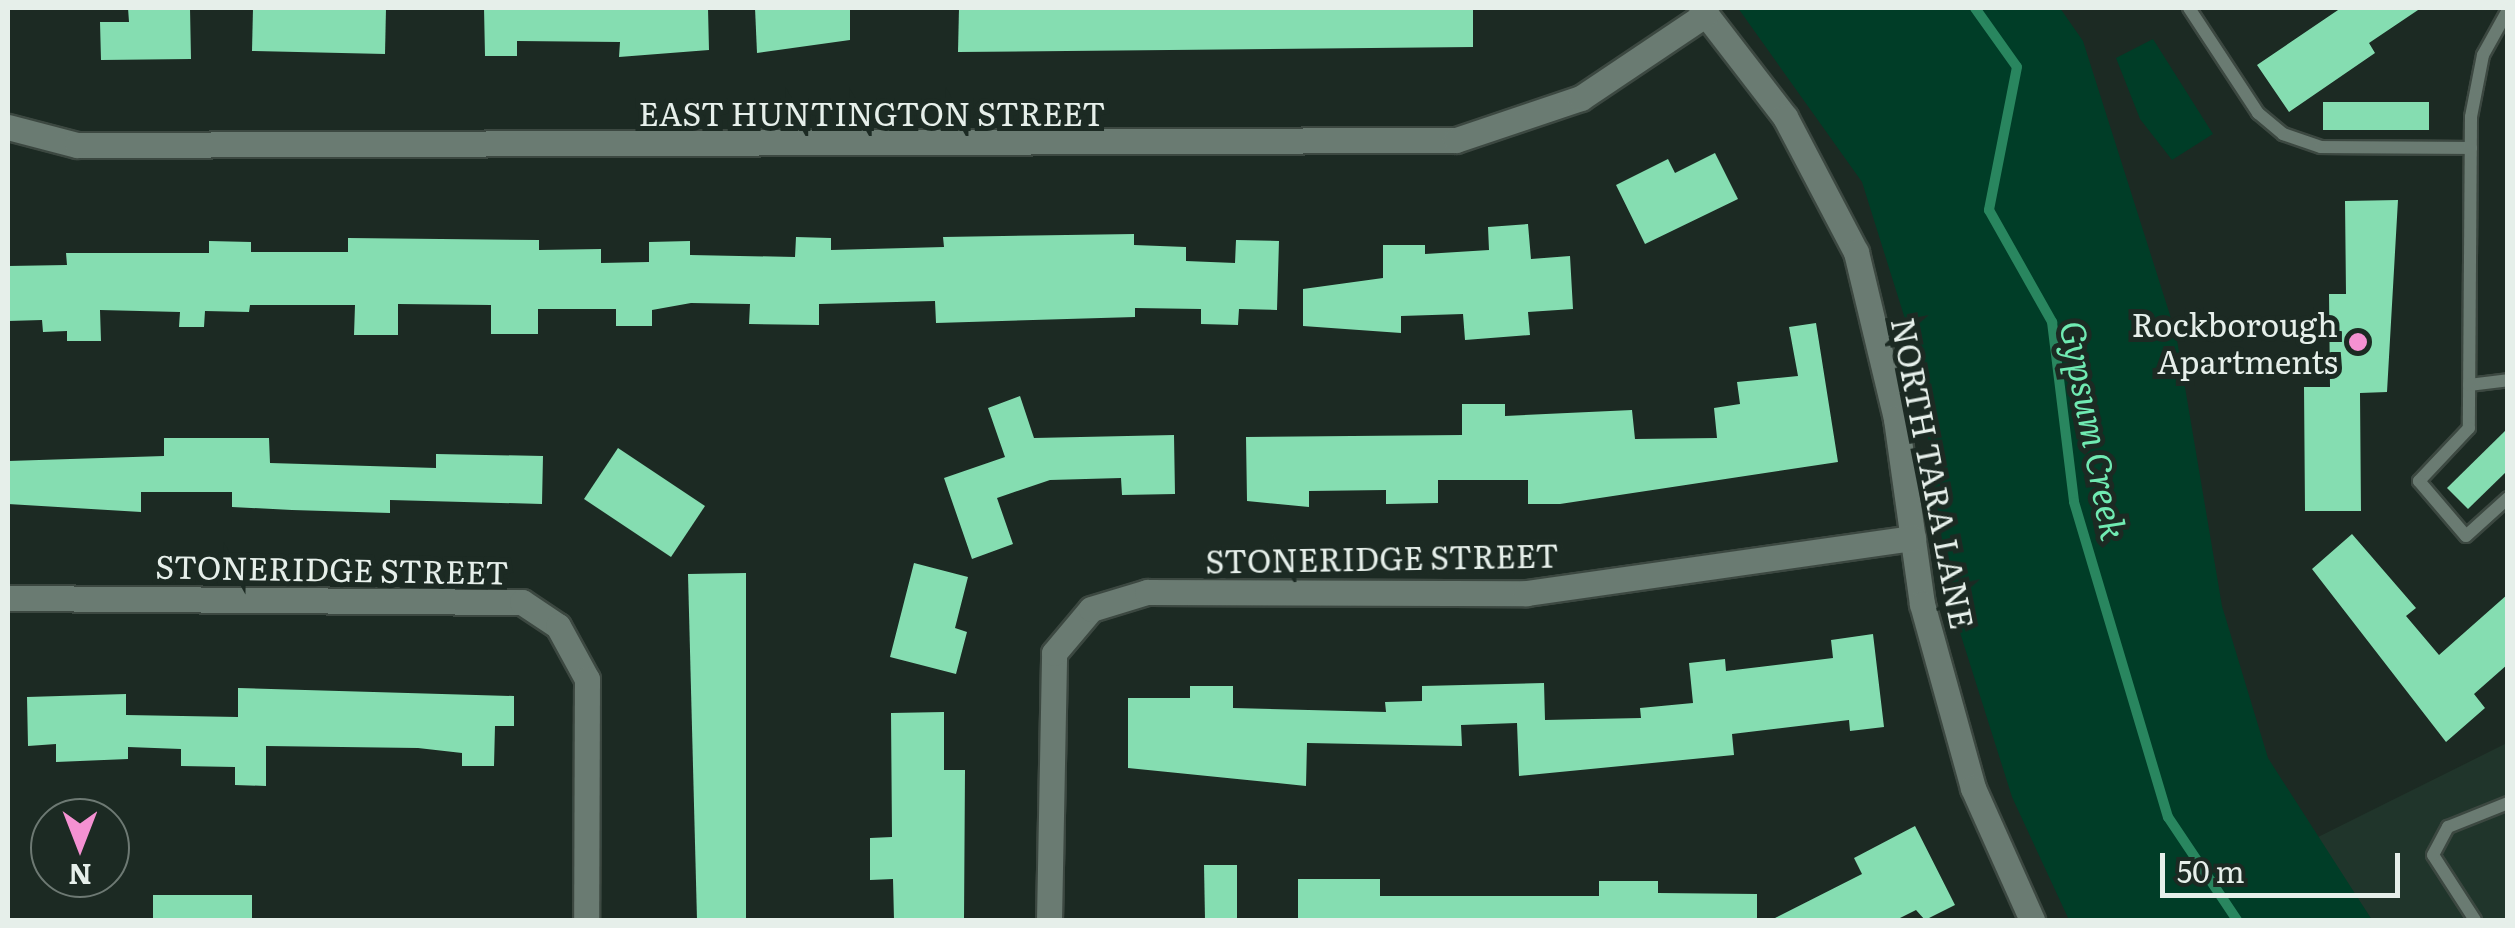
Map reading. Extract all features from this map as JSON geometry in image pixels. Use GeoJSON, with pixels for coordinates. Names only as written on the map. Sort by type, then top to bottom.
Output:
{"type":"FeatureCollection","features":[{"type":"Feature","properties":{"kind":"street","name":"EAST HUNTINGTON STREET"},"geometry":{"type":"LineString","coordinates":[[8,127],[77,145],[1456,140],[1580,98],[1704,11]]}},
{"type":"Feature","properties":{"kind":"street","name":"NORTH TARA LANE"},"geometry":{"type":"LineString","coordinates":[[1704,11],[1785,117],[1856,252],[1913,538],[1922,604],[1973,788],[2032,920]]}},
{"type":"Feature","properties":{"kind":"street","name":"STONERIDGE STREET"},"geometry":{"type":"LineString","coordinates":[[1048,920],[1054,652],[1091,609],[1147,592],[1526,593],[1913,538]]}},
{"type":"Feature","properties":{"kind":"street","name":"STONERIDGE STREET"},"geometry":{"type":"LineString","coordinates":[[8,598],[522,602],[558,626],[587,679],[590,829],[586,920]]}},
{"type":"Feature","properties":{"kind":"lane"},"geometry":{"type":"LineString","coordinates":[[2189,8],[2258,114],[2283,134],[2321,146],[2471,148]]}},
{"type":"Feature","properties":{"kind":"lane"},"geometry":{"type":"LineString","coordinates":[[2508,10],[2483,54],[2471,148],[2469,428],[2419,481],[2466,536],[2508,498]]}},
{"type":"Feature","properties":{"kind":"lane"},"geometry":{"type":"LineString","coordinates":[[2469,385],[2508,380]]}},
{"type":"Feature","properties":{"kind":"lane"},"geometry":{"type":"LineString","coordinates":[[2475,920],[2433,855],[2448,827],[2508,804]]}},
{"type":"Feature","properties":{"kind":"shaded area"},"geometry":{"type":"Polygon","coordinates":[[[2507,743],[2507,920],[2372,920],[2316,838],[2507,743]]]}},
{"type":"Feature","properties":{"kind":"green space"},"geometry":{"type":"Polygon","coordinates":[[[1738,8],[2060,8],[2083,41],[2176,334],[2222,606],[2268,758],[2372,920],[2069,920],[2012,797],[1951,604],[1916,354],[1862,182],[1738,8]]]}},
{"type":"Feature","properties":{"kind":"green space"},"geometry":{"type":"Polygon","coordinates":[[[2153,39],[2213,134],[2172,160],[2140,119],[2116,58],[2153,39]]]}},
{"type":"Feature","properties":{"kind":"building"},"geometry":{"type":"Polygon","coordinates":[[[128,8],[190,8],[191,59],[101,60],[100,22],[129,22],[128,8]]]}},
{"type":"Feature","properties":{"kind":"building"},"geometry":{"type":"Polygon","coordinates":[[[253,8],[386,8],[385,54],[252,51],[253,8]]]}},
{"type":"Feature","properties":{"kind":"building"},"geometry":{"type":"Polygon","coordinates":[[[484,8],[708,8],[709,50],[619,57],[620,42],[517,41],[517,56],[485,56],[484,8]]]}},
{"type":"Feature","properties":{"kind":"building"},"geometry":{"type":"Polygon","coordinates":[[[755,8],[850,8],[850,40],[757,53],[755,8]]]}},
{"type":"Feature","properties":{"kind":"building"},"geometry":{"type":"Polygon","coordinates":[[[959,8],[1473,8],[1473,47],[958,52],[959,8]]]}},
{"type":"Feature","properties":{"kind":"building"},"geometry":{"type":"Polygon","coordinates":[[[2341,8],[2421,8],[2369,43],[2375,53],[2289,112],[2257,65],[2341,8]]]}},
{"type":"Feature","properties":{"kind":"building"},"geometry":{"type":"Polygon","coordinates":[[[2323,102],[2429,102],[2429,130],[2323,130],[2323,102]]]}},
{"type":"Feature","properties":{"kind":"building"},"geometry":{"type":"Polygon","coordinates":[[[1715,153],[1738,199],[1645,244],[1616,185],[1668,159],[1675,173],[1715,153]]]}},
{"type":"Feature","properties":{"kind":"building","name":"Rockborough Apartments"},"geometry":{"type":"Polygon","coordinates":[[[2398,200],[2387,392],[2360,393],[2361,511],[2305,511],[2304,387],[2330,387],[2329,294],[2346,294],[2345,201],[2398,200]]]}},
{"type":"Feature","properties":{"kind":"building"},"geometry":{"type":"Polygon","coordinates":[[[1528,224],[1531,259],[1570,256],[1573,309],[1528,312],[1530,335],[1465,340],[1463,314],[1401,316],[1401,333],[1303,326],[1303,289],[1383,278],[1383,245],[1425,245],[1425,254],[1489,250],[1488,227],[1528,224]]]}},
{"type":"Feature","properties":{"kind":"building"},"geometry":{"type":"Polygon","coordinates":[[[1134,234],[1134,245],[1186,247],[1186,261],[1235,263],[1236,240],[1279,241],[1277,310],[1239,309],[1238,325],[1201,324],[1201,309],[1135,308],[1135,317],[936,323],[935,301],[819,304],[819,325],[749,324],[750,304],[691,303],[652,310],[652,326],[616,326],[616,309],[538,309],[538,334],[491,334],[491,305],[398,304],[398,335],[354,335],[355,305],[250,305],[249,312],[205,311],[204,327],[179,327],[180,312],[100,310],[101,341],[67,341],[67,331],[43,332],[42,320],[8,321],[8,266],[67,265],[66,253],[209,253],[209,241],[251,242],[251,252],[348,252],[348,238],[539,240],[539,250],[601,249],[601,263],[649,262],[649,242],[690,241],[690,255],[795,257],[796,237],[831,238],[831,250],[944,247],[943,237],[1134,234]]]}},
{"type":"Feature","properties":{"kind":"building"},"geometry":{"type":"Polygon","coordinates":[[[1816,323],[1838,462],[1560,504],[1528,504],[1528,480],[1438,480],[1438,503],[1386,504],[1386,490],[1309,491],[1309,507],[1247,501],[1246,437],[1462,435],[1462,404],[1505,404],[1505,416],[1632,410],[1635,439],[1717,438],[1714,408],[1740,404],[1737,382],[1798,376],[1789,327],[1816,323]]]}},
{"type":"Feature","properties":{"kind":"building"},"geometry":{"type":"Polygon","coordinates":[[[1020,396],[1034,438],[1174,435],[1175,494],[1122,495],[1121,478],[1050,480],[997,498],[1013,544],[972,559],[944,478],[1005,457],[988,408],[1020,396]]]}},
{"type":"Feature","properties":{"kind":"building"},"geometry":{"type":"Polygon","coordinates":[[[2508,428],[2508,470],[2468,509],[2447,488],[2508,428]]]}},
{"type":"Feature","properties":{"kind":"building"},"geometry":{"type":"Polygon","coordinates":[[[164,438],[269,438],[270,463],[436,468],[436,454],[543,456],[542,504],[390,500],[390,513],[232,507],[232,492],[141,492],[141,512],[8,504],[8,461],[164,456],[164,438]]]}},
{"type":"Feature","properties":{"kind":"building"},"geometry":{"type":"Polygon","coordinates":[[[618,448],[705,506],[671,557],[584,499],[618,448]]]}},
{"type":"Feature","properties":{"kind":"building"},"geometry":{"type":"Polygon","coordinates":[[[2352,534],[2416,608],[2406,616],[2439,655],[2508,594],[2508,664],[2474,694],[2485,708],[2446,742],[2312,569],[2352,534]]]}},
{"type":"Feature","properties":{"kind":"building"},"geometry":{"type":"Polygon","coordinates":[[[914,563],[968,577],[955,628],[967,632],[956,674],[890,657],[914,563]]]}},
{"type":"Feature","properties":{"kind":"building"},"geometry":{"type":"Polygon","coordinates":[[[746,573],[746,920],[697,920],[688,574],[746,573]]]}},
{"type":"Feature","properties":{"kind":"building"},"geometry":{"type":"Polygon","coordinates":[[[1873,634],[1884,727],[1850,731],[1849,720],[1732,734],[1734,755],[1519,776],[1517,723],[1461,725],[1462,746],[1307,743],[1306,786],[1128,768],[1128,698],[1190,698],[1190,686],[1233,686],[1233,708],[1386,712],[1385,702],[1422,701],[1422,686],[1544,683],[1545,720],[1641,718],[1640,708],[1693,703],[1689,663],[1725,659],[1726,671],[1833,658],[1831,640],[1873,634]]]}},
{"type":"Feature","properties":{"kind":"building"},"geometry":{"type":"Polygon","coordinates":[[[238,688],[514,696],[514,726],[495,726],[494,766],[462,766],[462,753],[418,748],[266,746],[266,786],[235,785],[235,767],[181,766],[181,749],[128,747],[128,759],[56,762],[56,744],[28,746],[27,697],[126,694],[126,715],[238,717],[238,688]]]}},
{"type":"Feature","properties":{"kind":"building"},"geometry":{"type":"Polygon","coordinates":[[[944,712],[944,770],[965,770],[964,920],[894,920],[893,879],[870,880],[870,838],[892,837],[891,713],[944,712]]]}},
{"type":"Feature","properties":{"kind":"building"},"geometry":{"type":"Polygon","coordinates":[[[1915,826],[1955,905],[1925,920],[1916,910],[1896,920],[1771,920],[1862,874],[1854,858],[1915,826]]]}},
{"type":"Feature","properties":{"kind":"building"},"geometry":{"type":"Polygon","coordinates":[[[1204,865],[1237,865],[1237,920],[1205,920],[1204,865]]]}},
{"type":"Feature","properties":{"kind":"building"},"geometry":{"type":"Polygon","coordinates":[[[1298,879],[1380,879],[1380,896],[1599,896],[1599,881],[1658,881],[1658,893],[1757,894],[1757,920],[1298,920],[1298,879]]]}},
{"type":"Feature","properties":{"kind":"building"},"geometry":{"type":"Polygon","coordinates":[[[153,895],[252,895],[252,920],[153,920],[153,895]]]}},
{"type":"Feature","properties":{"kind":"waterway","name":"Gypsum Creek"},"geometry":{"type":"LineString","coordinates":[[1975,8],[2017,67],[1989,210],[2052,322],[2074,502],[2168,817],[2237,920]]}},
{"type":"Feature","properties":{"kind":"place","name":"Rockborough Apartments"},"geometry":{"type":"Point","coordinates":[2358,342]}}]}
